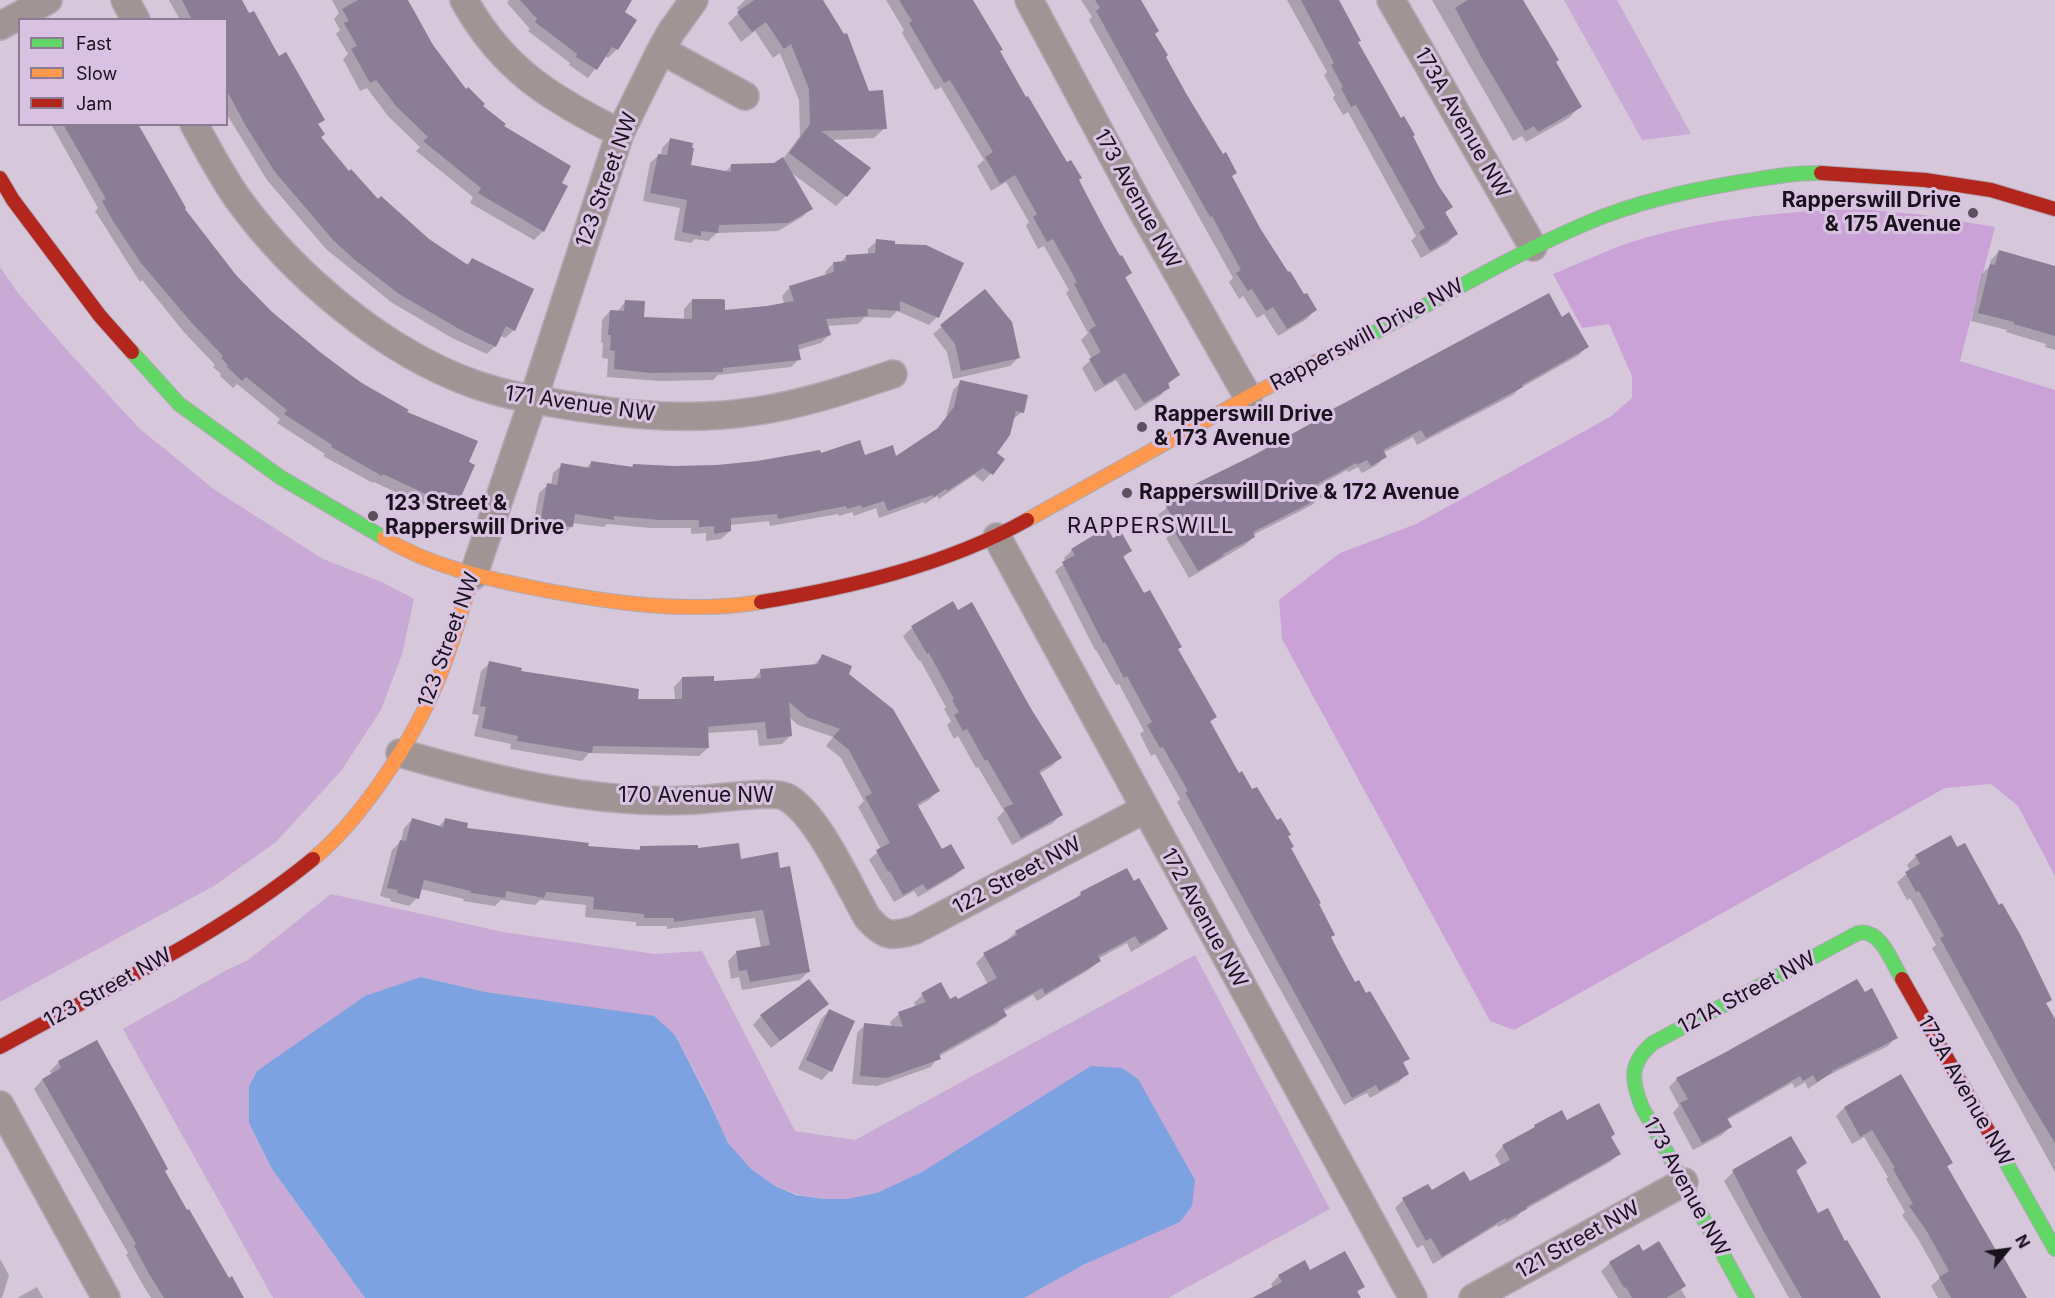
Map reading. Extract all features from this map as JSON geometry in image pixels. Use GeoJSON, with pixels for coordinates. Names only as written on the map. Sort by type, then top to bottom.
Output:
{"type":"FeatureCollection","features":[{"type":"Feature","properties":{"kind":"street"},"geometry":{"type":"LineString","coordinates":[[0,26],[48,0]]}},
{"type":"Feature","properties":{"kind":"street"},"geometry":{"type":"LineString","coordinates":[[125,0],[135,18]]}},
{"type":"Feature","properties":{"kind":"street"},"geometry":{"type":"LineString","coordinates":[[464,0],[488,39],[521,73],[558,100],[620,133]]}},
{"type":"Feature","properties":{"kind":"street","name":"123 Street NW"},"geometry":{"type":"LineString","coordinates":[[0,1047],[218,927],[285,882],[317,856],[360,811],[400,753],[438,680],[620,133],[671,32],[694,0]]}},
{"type":"Feature","properties":{"kind":"street","name":"173 Avenue NW"},"geometry":{"type":"LineString","coordinates":[[1029,0],[1139,205],[1248,397]]}},
{"type":"Feature","properties":{"kind":"street","name":"173A Avenue NW"},"geometry":{"type":"LineString","coordinates":[[1391,0],[1533,247]]}},
{"type":"Feature","properties":{"kind":"street"},"geometry":{"type":"LineString","coordinates":[[661,50],[745,96]]}},
{"type":"Feature","properties":{"kind":"street","name":"171 Avenue NW"},"geometry":{"type":"LineString","coordinates":[[195,126],[238,198],[263,230],[298,268],[344,310],[391,343],[472,384],[533,400],[610,412],[712,417],[802,402],[893,374]]}},
{"type":"Feature","properties":{"kind":"street","name":"Rapperswill Drive NW"},"geometry":{"type":"LineString","coordinates":[[0,178],[13,200],[100,316],[179,404],[280,477],[403,550],[473,576],[520,587],[629,604],[687,607],[737,606],[839,588],[936,560],[997,537],[1248,397],[1390,325],[1533,247],[1589,222],[1655,199],[1692,190],[1809,173],[1925,180],[1991,190],[2055,209]]}},
{"type":"Feature","properties":{"kind":"street","name":"172 Avenue NW"},"geometry":{"type":"LineString","coordinates":[[997,537],[1413,1298]]}},
{"type":"Feature","properties":{"kind":"street","name":"170 Avenue NW"},"geometry":{"type":"LineString","coordinates":[[400,753],[519,785],[571,793],[628,799],[693,800],[769,794],[784,795],[797,804],[811,819],[867,917],[876,928],[887,935]]}},
{"type":"Feature","properties":{"kind":"street","name":"122 Street NW"},"geometry":{"type":"LineString","coordinates":[[887,935],[899,935],[915,930],[1145,809]]}},
{"type":"Feature","properties":{"kind":"street","name":"121A Street NW"},"geometry":{"type":"LineString","coordinates":[[1632,1072],[1644,1050],[1653,1043],[1858,933],[1865,931],[1874,934]]}},
{"type":"Feature","properties":{"kind":"street","name":"173A Avenue NW"},"geometry":{"type":"LineString","coordinates":[[1874,934],[2055,1249]]}},
{"type":"Feature","properties":{"kind":"street","name":"173 Avenue NW"},"geometry":{"type":"LineString","coordinates":[[1632,1072],[1635,1092],[1642,1107],[1747,1298]]}},
{"type":"Feature","properties":{"kind":"street"},"geometry":{"type":"LineString","coordinates":[[0,1106],[106,1298]]}},
{"type":"Feature","properties":{"kind":"street","name":"121 Street NW"},"geometry":{"type":"LineString","coordinates":[[1473,1298],[1684,1182]]}},
{"type":"Feature","properties":{"kind":"shaded area"},"geometry":{"type":"Polygon","coordinates":[[[1564,0],[1617,0],[1691,134],[1642,140],[1564,0]]]}},
{"type":"Feature","properties":{"kind":"shaded area"},"geometry":{"type":"Polygon","coordinates":[[[1860,209],[1924,215],[1995,227],[1960,361],[2055,390],[2055,876],[2018,806],[1991,784],[1945,788],[1514,1030],[1490,1021],[1282,639],[1279,600],[1340,553],[1416,524],[1610,417],[1632,398],[1632,376],[1609,324],[1582,328],[1553,274],[1627,244],[1693,226],[1776,214],[1860,209]]]}},
{"type":"Feature","properties":{"kind":"shaded area"},"geometry":{"type":"Polygon","coordinates":[[[0,267],[18,293],[65,348],[140,429],[215,490],[323,559],[384,583],[414,599],[402,654],[381,710],[341,771],[276,842],[214,886],[0,1002],[0,267]]]}},
{"type":"Feature","properties":{"kind":"shaded area"},"geometry":{"type":"Polygon","coordinates":[[[331,894],[503,932],[655,954],[702,951],[795,1131],[855,1140],[1195,955],[1330,1209],[1168,1298],[1024,1298],[1085,1264],[922,1172],[882,1192],[855,1198],[813,1198],[774,1185],[756,1174],[728,1142],[707,1095],[675,1035],[552,1003],[485,992],[421,977],[257,1071],[249,1086],[249,1123],[272,1169],[365,1298],[273,1298],[123,1029],[248,960],[331,894]]]}},
{"type":"Feature","properties":{"kind":"water"},"geometry":{"type":"Polygon","coordinates":[[[421,977],[485,992],[654,1016],[675,1035],[728,1143],[751,1169],[775,1186],[796,1195],[823,1199],[847,1199],[877,1193],[922,1172],[1091,1066],[1122,1068],[1138,1079],[1195,1180],[1192,1206],[1180,1222],[1085,1264],[1024,1298],[365,1298],[272,1169],[249,1123],[249,1086],[257,1071],[365,996],[421,977]]]}},
{"type":"Feature","properties":{"kind":"building"},"geometry":{"type":"Polygon","coordinates":[[[182,0],[242,0],[249,13],[254,11],[279,56],[286,52],[325,120],[318,124],[325,134],[321,137],[349,171],[351,169],[378,199],[381,196],[429,239],[468,265],[472,258],[534,289],[515,331],[506,326],[496,347],[461,330],[399,294],[334,241],[275,172],[228,93],[228,18],[191,18],[182,0]]]}},
{"type":"Feature","properties":{"kind":"building"},"geometry":{"type":"Polygon","coordinates":[[[358,0],[408,0],[433,45],[466,89],[468,87],[485,104],[483,106],[506,124],[504,126],[571,166],[562,183],[568,186],[544,232],[478,193],[481,188],[423,141],[428,137],[397,107],[376,80],[370,83],[351,49],[357,46],[344,23],[349,21],[342,9],[358,0]]]}},
{"type":"Feature","properties":{"kind":"building"},"geometry":{"type":"Polygon","coordinates":[[[520,0],[632,0],[625,12],[637,20],[618,50],[612,47],[597,70],[576,57],[577,54],[535,22],[537,19],[520,0]]]}},
{"type":"Feature","properties":{"kind":"building"},"geometry":{"type":"Polygon","coordinates":[[[754,0],[823,0],[844,34],[847,33],[869,91],[883,90],[887,129],[821,131],[871,168],[847,197],[789,153],[810,124],[809,89],[791,44],[784,49],[766,22],[752,32],[737,12],[754,0]]]}},
{"type":"Feature","properties":{"kind":"building"},"geometry":{"type":"Polygon","coordinates":[[[899,0],[973,0],[1003,50],[1000,51],[1026,97],[1028,96],[1067,162],[1071,160],[1082,178],[1079,180],[1102,224],[1132,273],[1125,277],[1180,375],[1168,383],[1170,388],[1144,403],[1125,373],[1104,385],[1089,359],[1101,352],[1089,330],[1096,326],[1074,284],[1077,282],[1053,239],[1047,242],[1033,217],[1037,214],[1015,175],[1000,184],[985,157],[993,152],[950,80],[944,83],[909,23],[912,21],[899,0]]]}},
{"type":"Feature","properties":{"kind":"building"},"geometry":{"type":"Polygon","coordinates":[[[1095,0],[1141,0],[1159,31],[1155,34],[1187,95],[1223,154],[1226,152],[1237,173],[1232,176],[1260,228],[1288,272],[1290,271],[1304,294],[1307,293],[1317,310],[1287,329],[1273,307],[1266,311],[1252,289],[1248,291],[1236,273],[1241,270],[1212,216],[1210,217],[1096,11],[1100,8],[1095,0]]]}},
{"type":"Feature","properties":{"kind":"building"},"geometry":{"type":"Polygon","coordinates":[[[1301,0],[1339,0],[1361,41],[1358,42],[1401,118],[1404,116],[1415,135],[1413,136],[1438,185],[1453,207],[1445,212],[1458,234],[1430,251],[1419,232],[1425,228],[1356,105],[1351,107],[1331,65],[1334,63],[1301,0]]]}},
{"type":"Feature","properties":{"kind":"building"},"geometry":{"type":"Polygon","coordinates":[[[1468,0],[1523,0],[1559,60],[1556,62],[1582,107],[1538,132],[1534,126],[1525,131],[1455,8],[1468,0]]]}},
{"type":"Feature","properties":{"kind":"building"},"geometry":{"type":"Polygon","coordinates":[[[64,126],[139,126],[185,209],[236,275],[271,311],[360,382],[409,410],[407,412],[478,441],[469,462],[475,465],[460,499],[447,493],[443,502],[383,474],[382,476],[331,447],[332,445],[284,414],[287,410],[246,377],[242,381],[227,367],[228,365],[221,358],[223,356],[141,263],[102,201],[106,199],[64,126]]]}},
{"type":"Feature","properties":{"kind":"building"},"geometry":{"type":"Polygon","coordinates":[[[670,138],[693,143],[691,165],[731,172],[731,164],[774,163],[783,157],[813,209],[788,223],[719,225],[718,233],[701,231],[701,236],[682,232],[687,200],[650,193],[658,154],[667,155],[670,138]]]}},
{"type":"Feature","properties":{"kind":"building"},"geometry":{"type":"Polygon","coordinates":[[[876,239],[895,241],[895,244],[926,245],[964,263],[939,318],[900,301],[900,311],[867,309],[868,316],[826,319],[831,335],[798,345],[801,360],[723,368],[723,372],[650,373],[614,369],[615,351],[610,350],[611,335],[608,335],[610,310],[624,311],[625,300],[645,301],[644,317],[692,319],[692,299],[725,300],[725,310],[794,301],[789,286],[834,272],[833,262],[846,261],[846,255],[875,253],[876,239]]]}},
{"type":"Feature","properties":{"kind":"building"},"geometry":{"type":"Polygon","coordinates":[[[1999,250],[2055,266],[2055,336],[1978,313],[1990,264],[1995,265],[1999,250]]]}},
{"type":"Feature","properties":{"kind":"building"},"geometry":{"type":"Polygon","coordinates":[[[985,289],[1012,322],[1020,358],[961,371],[955,344],[940,325],[985,289]]]}},
{"type":"Feature","properties":{"kind":"building"},"geometry":{"type":"Polygon","coordinates":[[[1549,293],[1562,317],[1569,312],[1589,347],[1522,385],[1523,387],[1426,438],[1421,430],[1383,450],[1387,457],[1371,466],[1367,460],[1357,465],[1356,463],[1315,485],[1322,497],[1253,532],[1255,537],[1198,571],[1173,529],[1178,526],[1165,505],[1194,488],[1193,485],[1254,455],[1328,414],[1327,412],[1549,293]]]}},
{"type":"Feature","properties":{"kind":"building"},"geometry":{"type":"Polygon","coordinates":[[[960,380],[1028,395],[1024,413],[1016,411],[1010,435],[997,453],[1005,459],[993,475],[983,468],[934,497],[932,495],[888,511],[884,501],[862,508],[861,505],[847,509],[846,506],[778,519],[777,514],[731,518],[731,531],[714,534],[714,526],[699,527],[699,520],[660,520],[614,516],[614,520],[575,514],[573,527],[540,523],[547,483],[557,485],[561,463],[590,468],[591,461],[633,467],[633,464],[717,465],[757,461],[820,450],[821,453],[860,440],[865,455],[893,445],[896,456],[938,428],[954,407],[960,380]]]}},
{"type":"Feature","properties":{"kind":"building"},"geometry":{"type":"Polygon","coordinates":[[[1107,527],[1113,538],[1122,533],[1132,551],[1123,556],[1144,593],[1150,590],[1182,647],[1178,649],[1217,717],[1210,721],[1239,773],[1242,771],[1252,789],[1257,787],[1277,820],[1281,818],[1291,835],[1288,836],[1294,847],[1291,848],[1321,903],[1319,904],[1335,935],[1331,937],[1335,945],[1355,982],[1359,980],[1366,993],[1370,991],[1410,1059],[1403,1062],[1409,1074],[1379,1091],[1376,1085],[1352,1098],[1185,792],[1188,791],[1163,747],[1160,748],[1147,725],[1152,722],[1127,676],[1124,678],[1105,642],[1103,643],[1062,562],[1075,555],[1071,549],[1107,527]]]}},
{"type":"Feature","properties":{"kind":"building"},"geometry":{"type":"Polygon","coordinates":[[[953,601],[958,610],[972,602],[1030,707],[1062,758],[1039,771],[1063,815],[1021,838],[1004,808],[1013,804],[967,729],[963,731],[954,715],[959,712],[952,700],[954,699],[929,653],[927,654],[911,626],[953,601]]]}},
{"type":"Feature","properties":{"kind":"building"},"geometry":{"type":"Polygon","coordinates":[[[822,654],[852,666],[849,674],[893,709],[940,791],[917,804],[942,849],[951,844],[965,868],[927,890],[923,884],[903,895],[876,850],[890,843],[865,797],[872,793],[849,750],[833,737],[840,729],[807,717],[789,702],[792,736],[767,739],[765,722],[708,727],[709,748],[593,746],[592,753],[517,741],[518,736],[482,728],[486,707],[480,706],[489,661],[522,668],[521,671],[639,689],[638,699],[682,699],[682,677],[714,676],[714,681],[761,678],[760,669],[818,664],[822,654]]]}},
{"type":"Feature","properties":{"kind":"building"},"geometry":{"type":"Polygon","coordinates":[[[412,818],[443,827],[445,818],[468,823],[467,828],[589,843],[588,846],[640,850],[640,846],[698,845],[698,848],[739,843],[741,859],[778,852],[780,868],[790,866],[810,972],[750,982],[747,970],[739,971],[736,951],[770,945],[763,910],[674,922],[674,918],[644,918],[644,914],[593,909],[594,897],[546,892],[544,898],[506,891],[505,898],[471,893],[471,891],[424,880],[419,899],[397,893],[398,890],[387,888],[400,840],[406,841],[412,818]]]}},
{"type":"Feature","properties":{"kind":"building"},"geometry":{"type":"Polygon","coordinates":[[[1951,835],[1957,847],[1965,843],[1999,905],[2002,903],[2052,1000],[2046,1003],[2055,1019],[2055,1143],[2020,1085],[1940,938],[1944,936],[1919,891],[1916,892],[1905,872],[1920,864],[1915,855],[1951,835]]]}},
{"type":"Feature","properties":{"kind":"building"},"geometry":{"type":"Polygon","coordinates":[[[1127,868],[1134,881],[1139,878],[1168,929],[1140,944],[1135,936],[1098,956],[1101,961],[1045,994],[1042,988],[1003,1009],[1007,1016],[939,1054],[941,1059],[887,1078],[860,1076],[864,1023],[903,1027],[898,1012],[926,1002],[921,993],[941,982],[950,999],[956,996],[958,999],[997,978],[983,953],[1017,935],[1015,931],[1081,895],[1080,892],[1127,868]]]}},
{"type":"Feature","properties":{"kind":"building"},"geometry":{"type":"Polygon","coordinates":[[[809,979],[829,1004],[780,1041],[760,1015],[809,979]]]}},
{"type":"Feature","properties":{"kind":"building"},"geometry":{"type":"Polygon","coordinates":[[[1857,979],[1865,992],[1872,988],[1898,1038],[1832,1071],[1817,1082],[1813,1075],[1803,1081],[1800,1076],[1727,1118],[1732,1127],[1702,1143],[1680,1103],[1688,1099],[1676,1078],[1857,979]]]}},
{"type":"Feature","properties":{"kind":"building"},"geometry":{"type":"Polygon","coordinates":[[[829,1009],[855,1021],[832,1072],[806,1060],[829,1009]]]}},
{"type":"Feature","properties":{"kind":"building"},"geometry":{"type":"Polygon","coordinates":[[[97,1040],[168,1169],[165,1171],[187,1210],[189,1209],[229,1278],[232,1276],[244,1298],[164,1298],[148,1272],[134,1246],[136,1244],[42,1079],[61,1068],[58,1061],[97,1040]]]}},
{"type":"Feature","properties":{"kind":"building"},"geometry":{"type":"Polygon","coordinates":[[[1901,1074],[1953,1163],[1947,1166],[1997,1252],[2000,1251],[2027,1298],[1951,1298],[1939,1277],[1949,1271],[1926,1230],[1909,1206],[1913,1204],[1893,1169],[1895,1168],[1872,1130],[1860,1137],[1844,1107],[1901,1074]]]}},
{"type":"Feature","properties":{"kind":"building"},"geometry":{"type":"Polygon","coordinates":[[[1599,1103],[1615,1134],[1611,1137],[1621,1154],[1526,1207],[1527,1209],[1506,1220],[1505,1218],[1442,1257],[1431,1238],[1426,1241],[1402,1198],[1428,1184],[1432,1190],[1464,1171],[1470,1181],[1510,1160],[1502,1145],[1535,1127],[1534,1125],[1562,1110],[1567,1120],[1599,1103]]]}},
{"type":"Feature","properties":{"kind":"building"},"geometry":{"type":"Polygon","coordinates":[[[1791,1136],[1807,1163],[1796,1170],[1818,1213],[1828,1208],[1845,1241],[1847,1240],[1881,1298],[1802,1298],[1764,1232],[1732,1170],[1791,1136]]]}},
{"type":"Feature","properties":{"kind":"building"},"geometry":{"type":"Polygon","coordinates":[[[1659,1241],[1686,1286],[1666,1298],[1632,1298],[1609,1262],[1639,1244],[1643,1251],[1659,1241]]]}},
{"type":"Feature","properties":{"kind":"building"},"geometry":{"type":"Polygon","coordinates":[[[1345,1251],[1365,1287],[1357,1291],[1361,1298],[1252,1298],[1282,1282],[1278,1275],[1305,1260],[1310,1270],[1345,1251]]]}},
{"type":"Feature","properties":{"kind":"traffic: fast"},"geometry":{"type":"LineString","coordinates":[[1356,342],[1528,250],[1605,216],[1643,203],[1701,189],[1801,173],[1821,173]]}},
{"type":"Feature","properties":{"kind":"traffic: fast"},"geometry":{"type":"LineString","coordinates":[[132,352],[179,404],[280,477],[384,538]]}},
{"type":"Feature","properties":{"kind":"traffic: fast"},"geometry":{"type":"LineString","coordinates":[[1747,1298],[1642,1107],[1634,1080],[1636,1065],[1645,1050],[1653,1043],[1858,933],[1866,933],[1879,941],[1902,979]]}},
{"type":"Feature","properties":{"kind":"traffic: fast"},"geometry":{"type":"LineString","coordinates":[[1994,1141],[2055,1249]]}},
{"type":"Feature","properties":{"kind":"traffic: slow"},"geometry":{"type":"LineString","coordinates":[[1027,520],[1248,397],[1356,342]]}},
{"type":"Feature","properties":{"kind":"traffic: slow"},"geometry":{"type":"LineString","coordinates":[[384,538],[421,557],[459,570],[566,594],[677,607],[761,602]]}},
{"type":"Feature","properties":{"kind":"traffic: slow"},"geometry":{"type":"LineString","coordinates":[[313,859],[350,822],[401,752],[428,703],[443,667],[473,576]]}},
{"type":"Feature","properties":{"kind":"traffic: jam"},"geometry":{"type":"LineString","coordinates":[[1821,173],[1925,180],[1991,190],[2055,209]]}},
{"type":"Feature","properties":{"kind":"traffic: jam"},"geometry":{"type":"LineString","coordinates":[[0,178],[13,200],[100,316],[132,352]]}},
{"type":"Feature","properties":{"kind":"traffic: jam"},"geometry":{"type":"LineString","coordinates":[[761,602],[830,589],[931,562],[964,550],[1027,520]]}},
{"type":"Feature","properties":{"kind":"traffic: jam"},"geometry":{"type":"LineString","coordinates":[[0,1047],[201,937],[277,887],[313,859]]}},
{"type":"Feature","properties":{"kind":"traffic: jam"},"geometry":{"type":"LineString","coordinates":[[1902,979],[1994,1141]]}},
{"type":"Feature","properties":{"kind":"place","name":"Rapperswill Drive & 175 Avenue"},"geometry":{"type":"Point","coordinates":[1973,213]}},
{"type":"Feature","properties":{"kind":"place","name":"Rapperswill Drive & 173 Avenue"},"geometry":{"type":"Point","coordinates":[1142,427]}},
{"type":"Feature","properties":{"kind":"place","name":"Rapperswill Drive & 172 Avenue"},"geometry":{"type":"Point","coordinates":[1127,493]}},
{"type":"Feature","properties":{"kind":"place","name":"123 Street & Rapperswill Drive"},"geometry":{"type":"Point","coordinates":[373,516]}},
{"type":"Feature","properties":{"kind":"district","name":"RAPPERSWILL"},"geometry":{"type":"Point","coordinates":[1151,526]}}]}
